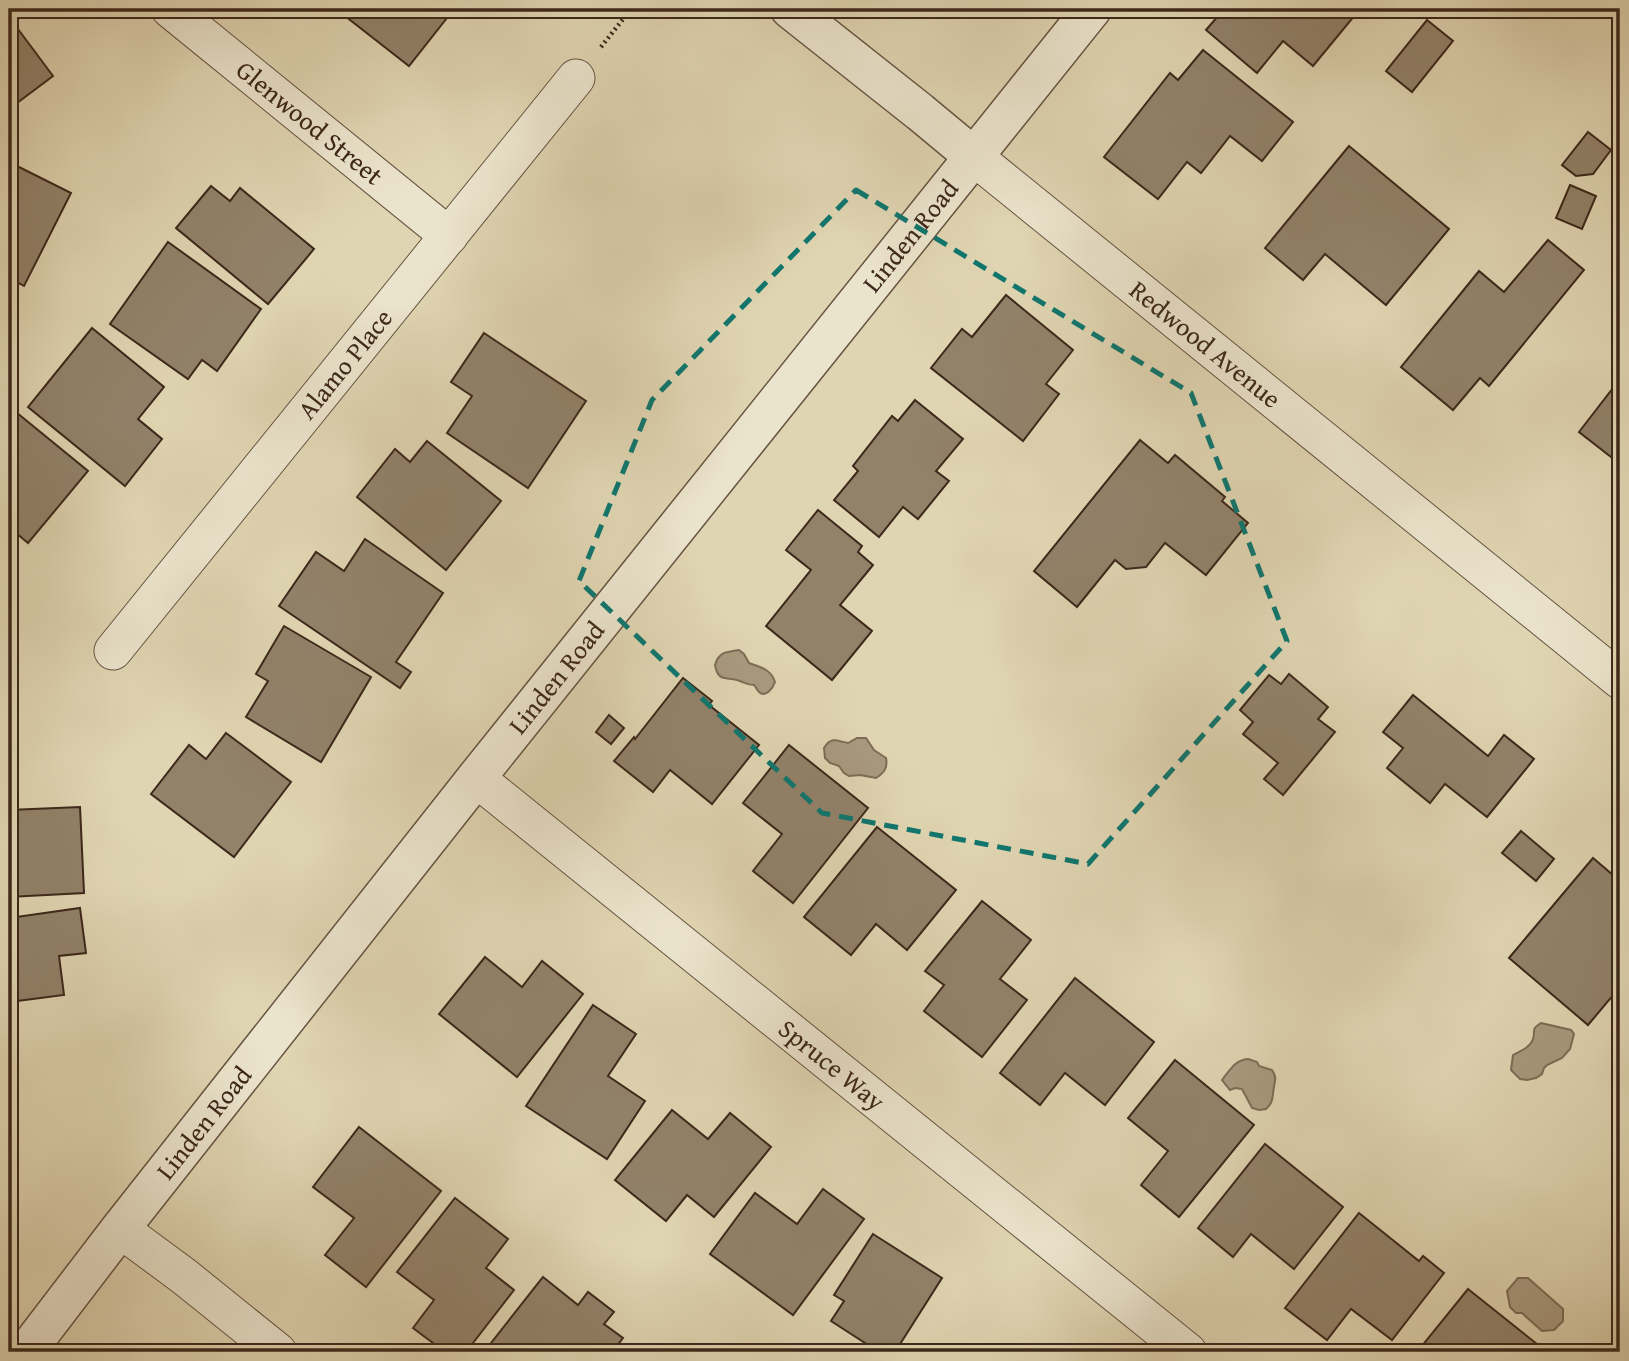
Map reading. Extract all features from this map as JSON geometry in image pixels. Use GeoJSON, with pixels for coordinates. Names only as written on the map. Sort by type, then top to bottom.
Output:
{"type":"FeatureCollection","features":[{"type":"Feature","properties":{"kind":"street","name":"Glenwood Street"},"geometry":{"type":"LineString","coordinates":[[170,9],[449,236]]}},
{"type":"Feature","properties":{"kind":"street","name":"Redwood Avenue"},"geometry":{"type":"LineString","coordinates":[[790,9],[1620,680]]}},
{"type":"Feature","properties":{"kind":"street","name":"Linden Road"},"geometry":{"type":"LineString","coordinates":[[26,1352],[476,778],[1092,9]]}},
{"type":"Feature","properties":{"kind":"street","name":"Alamo Place"},"geometry":{"type":"LineString","coordinates":[[113,651],[576,78]]}},
{"type":"Feature","properties":{"kind":"street","name":"Spruce Way"},"geometry":{"type":"LineString","coordinates":[[476,778],[1188,1352]]}},
{"type":"Feature","properties":{"kind":"street"},"geometry":{"type":"LineString","coordinates":[[120,1229],[278,1352]]}},
{"type":"Feature","properties":{"kind":"path"},"geometry":{"type":"LineString","coordinates":[[576,78],[631,9]]}},
{"type":"Feature","properties":{"kind":"highlighted area"},"geometry":{"type":"Polygon","coordinates":[[[856,190],[1191,393],[1287,641],[1088,864],[822,813],[579,581],[652,400],[856,190]]]}},
{"type":"Feature","properties":{"kind":"shaded area"},"geometry":{"type":"Polygon","coordinates":[[[739,650],[749,663],[771,674],[775,682],[767,693],[762,694],[754,685],[718,674],[715,665],[719,657],[724,653],[739,650]]]}},
{"type":"Feature","properties":{"kind":"shaded area"},"geometry":{"type":"Polygon","coordinates":[[[857,738],[866,738],[874,750],[886,758],[885,770],[876,778],[849,776],[825,758],[824,748],[829,742],[834,740],[848,743],[857,738]]]}},
{"type":"Feature","properties":{"kind":"shaded area"},"geometry":{"type":"Polygon","coordinates":[[[1541,1023],[1571,1030],[1574,1034],[1570,1049],[1562,1058],[1547,1065],[1536,1078],[1520,1079],[1511,1070],[1513,1055],[1530,1045],[1534,1029],[1541,1023]]]}},
{"type":"Feature","properties":{"kind":"shaded area"},"geometry":{"type":"Polygon","coordinates":[[[1248,1059],[1272,1070],[1275,1075],[1272,1099],[1266,1109],[1252,1108],[1242,1089],[1230,1090],[1222,1080],[1236,1063],[1248,1059]]]}},
{"type":"Feature","properties":{"kind":"shaded area"},"geometry":{"type":"Polygon","coordinates":[[[1518,1278],[1528,1278],[1563,1309],[1563,1321],[1554,1330],[1542,1331],[1522,1313],[1516,1313],[1510,1307],[1507,1291],[1518,1278]]]}},
{"type":"Feature","properties":{"kind":"building"},"geometry":{"type":"Polygon","coordinates":[[[336,9],[454,9],[409,66],[336,9]]]}},
{"type":"Feature","properties":{"kind":"building"},"geometry":{"type":"Polygon","coordinates":[[[1224,9],[1360,9],[1313,66],[1283,41],[1257,73],[1206,30],[1224,9]]]}},
{"type":"Feature","properties":{"kind":"building"},"geometry":{"type":"Polygon","coordinates":[[[9,17],[53,76],[9,109],[9,17]]]}},
{"type":"Feature","properties":{"kind":"building"},"geometry":{"type":"Polygon","coordinates":[[[1427,20],[1453,41],[1412,92],[1386,71],[1427,20]]]}},
{"type":"Feature","properties":{"kind":"building"},"geometry":{"type":"Polygon","coordinates":[[[1203,50],[1293,122],[1262,161],[1230,136],[1201,173],[1187,162],[1158,199],[1104,157],[1170,73],[1178,80],[1203,50]]]}},
{"type":"Feature","properties":{"kind":"building"},"geometry":{"type":"Polygon","coordinates":[[[1588,132],[1611,150],[1593,174],[1576,176],[1562,165],[1588,132]]]}},
{"type":"Feature","properties":{"kind":"building"},"geometry":{"type":"Polygon","coordinates":[[[1349,146],[1449,229],[1386,305],[1325,254],[1303,280],[1265,248],[1349,146]]]}},
{"type":"Feature","properties":{"kind":"building"},"geometry":{"type":"Polygon","coordinates":[[[9,162],[71,193],[24,286],[9,278],[9,162]]]}},
{"type":"Feature","properties":{"kind":"building"},"geometry":{"type":"Polygon","coordinates":[[[1570,185],[1596,196],[1582,229],[1556,218],[1570,185]]]}},
{"type":"Feature","properties":{"kind":"building"},"geometry":{"type":"Polygon","coordinates":[[[211,186],[230,201],[240,188],[314,249],[268,304],[176,228],[211,186]]]}},
{"type":"Feature","properties":{"kind":"building"},"geometry":{"type":"Polygon","coordinates":[[[1548,240],[1584,270],[1489,386],[1480,378],[1453,410],[1401,367],[1479,271],[1504,292],[1548,240]]]}},
{"type":"Feature","properties":{"kind":"building"},"geometry":{"type":"Polygon","coordinates":[[[168,242],[261,309],[217,371],[202,360],[188,379],[110,324],[168,242]]]}},
{"type":"Feature","properties":{"kind":"building"},"geometry":{"type":"Polygon","coordinates":[[[1006,295],[1073,350],[1046,384],[1059,394],[1023,441],[931,368],[962,329],[972,337],[1006,295]]]}},
{"type":"Feature","properties":{"kind":"building"},"geometry":{"type":"Polygon","coordinates":[[[92,328],[164,387],[138,419],[162,439],[125,486],[28,407],[92,328]]]}},
{"type":"Feature","properties":{"kind":"building"},"geometry":{"type":"Polygon","coordinates":[[[484,333],[586,401],[528,488],[447,433],[472,396],[451,382],[484,333]]]}},
{"type":"Feature","properties":{"kind":"building"},"geometry":{"type":"Polygon","coordinates":[[[1620,379],[1620,464],[1579,432],[1620,379]]]}},
{"type":"Feature","properties":{"kind":"building"},"geometry":{"type":"Polygon","coordinates":[[[915,400],[963,439],[936,471],[949,481],[918,519],[903,507],[879,537],[834,500],[858,471],[853,466],[892,416],[898,421],[915,400]]]}},
{"type":"Feature","properties":{"kind":"building"},"geometry":{"type":"Polygon","coordinates":[[[11,408],[88,471],[28,543],[9,527],[11,408]]]}},
{"type":"Feature","properties":{"kind":"building"},"geometry":{"type":"Polygon","coordinates":[[[1140,440],[1168,463],[1175,455],[1225,497],[1222,501],[1248,523],[1206,575],[1165,543],[1146,567],[1126,569],[1115,560],[1077,607],[1034,571],[1140,440]]]}},
{"type":"Feature","properties":{"kind":"building"},"geometry":{"type":"Polygon","coordinates":[[[427,441],[501,501],[446,570],[357,497],[395,449],[410,462],[427,441]]]}},
{"type":"Feature","properties":{"kind":"building"},"geometry":{"type":"Polygon","coordinates":[[[818,510],[862,546],[858,552],[873,565],[840,605],[872,631],[832,680],[766,626],[811,570],[786,550],[818,510]]]}},
{"type":"Feature","properties":{"kind":"building"},"geometry":{"type":"Polygon","coordinates":[[[365,539],[443,593],[396,662],[411,672],[400,688],[279,606],[316,552],[344,571],[365,539]]]}},
{"type":"Feature","properties":{"kind":"building"},"geometry":{"type":"Polygon","coordinates":[[[284,626],[371,677],[321,762],[246,717],[268,681],[256,674],[284,626]]]}},
{"type":"Feature","properties":{"kind":"building"},"geometry":{"type":"Polygon","coordinates":[[[1289,674],[1328,707],[1318,719],[1335,732],[1283,795],[1264,779],[1278,763],[1243,734],[1253,722],[1240,710],[1269,675],[1281,684],[1289,674]]]}},
{"type":"Feature","properties":{"kind":"building"},"geometry":{"type":"Polygon","coordinates":[[[683,678],[712,701],[709,705],[759,745],[712,804],[670,770],[653,792],[614,761],[683,678]]]}},
{"type":"Feature","properties":{"kind":"building"},"geometry":{"type":"Polygon","coordinates":[[[1413,695],[1488,756],[1504,735],[1534,759],[1487,817],[1445,784],[1430,803],[1387,768],[1403,748],[1383,732],[1413,695]]]}},
{"type":"Feature","properties":{"kind":"building"},"geometry":{"type":"Polygon","coordinates":[[[609,715],[624,728],[611,744],[596,732],[609,715]]]}},
{"type":"Feature","properties":{"kind":"building"},"geometry":{"type":"Polygon","coordinates":[[[226,733],[291,782],[234,857],[151,794],[189,745],[206,759],[226,733]]]}},
{"type":"Feature","properties":{"kind":"building"},"geometry":{"type":"Polygon","coordinates":[[[789,745],[868,808],[793,903],[753,871],[782,834],[743,803],[789,745]]]}},
{"type":"Feature","properties":{"kind":"building"},"geometry":{"type":"Polygon","coordinates":[[[80,807],[84,893],[9,897],[9,810],[80,807]]]}},
{"type":"Feature","properties":{"kind":"building"},"geometry":{"type":"Polygon","coordinates":[[[877,827],[956,890],[907,950],[876,924],[851,955],[804,917],[877,827]]]}},
{"type":"Feature","properties":{"kind":"building"},"geometry":{"type":"Polygon","coordinates":[[[1521,831],[1554,859],[1536,881],[1502,853],[1521,831]]]}},
{"type":"Feature","properties":{"kind":"building"},"geometry":{"type":"Polygon","coordinates":[[[1593,858],[1620,881],[1620,987],[1588,1025],[1509,958],[1593,858]]]}},
{"type":"Feature","properties":{"kind":"building"},"geometry":{"type":"Polygon","coordinates":[[[982,901],[1031,940],[1000,979],[1027,1000],[982,1057],[924,1011],[944,985],[925,971],[982,901]]]}},
{"type":"Feature","properties":{"kind":"building"},"geometry":{"type":"Polygon","coordinates":[[[80,908],[86,953],[59,956],[64,995],[9,1002],[9,918],[80,908]]]}},
{"type":"Feature","properties":{"kind":"building"},"geometry":{"type":"Polygon","coordinates":[[[485,957],[522,987],[542,961],[583,994],[517,1077],[439,1014],[485,957]]]}},
{"type":"Feature","properties":{"kind":"building"},"geometry":{"type":"Polygon","coordinates":[[[1075,978],[1154,1042],[1105,1105],[1065,1073],[1040,1105],[1000,1073],[1075,978]]]}},
{"type":"Feature","properties":{"kind":"building"},"geometry":{"type":"Polygon","coordinates":[[[593,1005],[636,1034],[608,1076],[645,1101],[607,1159],[526,1106],[593,1005]]]}},
{"type":"Feature","properties":{"kind":"building"},"geometry":{"type":"Polygon","coordinates":[[[1175,1060],[1254,1125],[1179,1217],[1141,1185],[1168,1151],[1128,1118],[1175,1060]]]}},
{"type":"Feature","properties":{"kind":"building"},"geometry":{"type":"Polygon","coordinates":[[[672,1110],[708,1139],[730,1113],[771,1147],[714,1217],[687,1195],[666,1221],[615,1180],[672,1110]]]}},
{"type":"Feature","properties":{"kind":"building"},"geometry":{"type":"Polygon","coordinates":[[[359,1127],[441,1191],[366,1287],[325,1255],[354,1218],[313,1187],[359,1127]]]}},
{"type":"Feature","properties":{"kind":"building"},"geometry":{"type":"Polygon","coordinates":[[[1265,1144],[1343,1207],[1294,1269],[1251,1234],[1233,1257],[1198,1228],[1265,1144]]]}},
{"type":"Feature","properties":{"kind":"building"},"geometry":{"type":"Polygon","coordinates":[[[823,1189],[864,1219],[793,1315],[710,1254],[755,1193],[797,1224],[823,1189]]]}},
{"type":"Feature","properties":{"kind":"building"},"geometry":{"type":"Polygon","coordinates":[[[455,1198],[508,1239],[486,1268],[514,1290],[466,1352],[445,1352],[413,1328],[434,1300],[397,1272],[455,1198]]]}},
{"type":"Feature","properties":{"kind":"building"},"geometry":{"type":"Polygon","coordinates":[[[1359,1213],[1419,1261],[1423,1256],[1444,1273],[1392,1340],[1351,1309],[1327,1340],[1285,1308],[1359,1213]]]}},
{"type":"Feature","properties":{"kind":"building"},"geometry":{"type":"Polygon","coordinates":[[[873,1234],[942,1278],[895,1352],[879,1352],[831,1321],[844,1301],[834,1295],[873,1234]]]}},
{"type":"Feature","properties":{"kind":"building"},"geometry":{"type":"Polygon","coordinates":[[[543,1277],[578,1305],[588,1292],[614,1312],[604,1324],[623,1338],[612,1352],[484,1352],[543,1277]]]}},
{"type":"Feature","properties":{"kind":"building"},"geometry":{"type":"Polygon","coordinates":[[[1468,1289],[1547,1352],[1427,1352],[1421,1347],[1468,1289]]]}}]}
